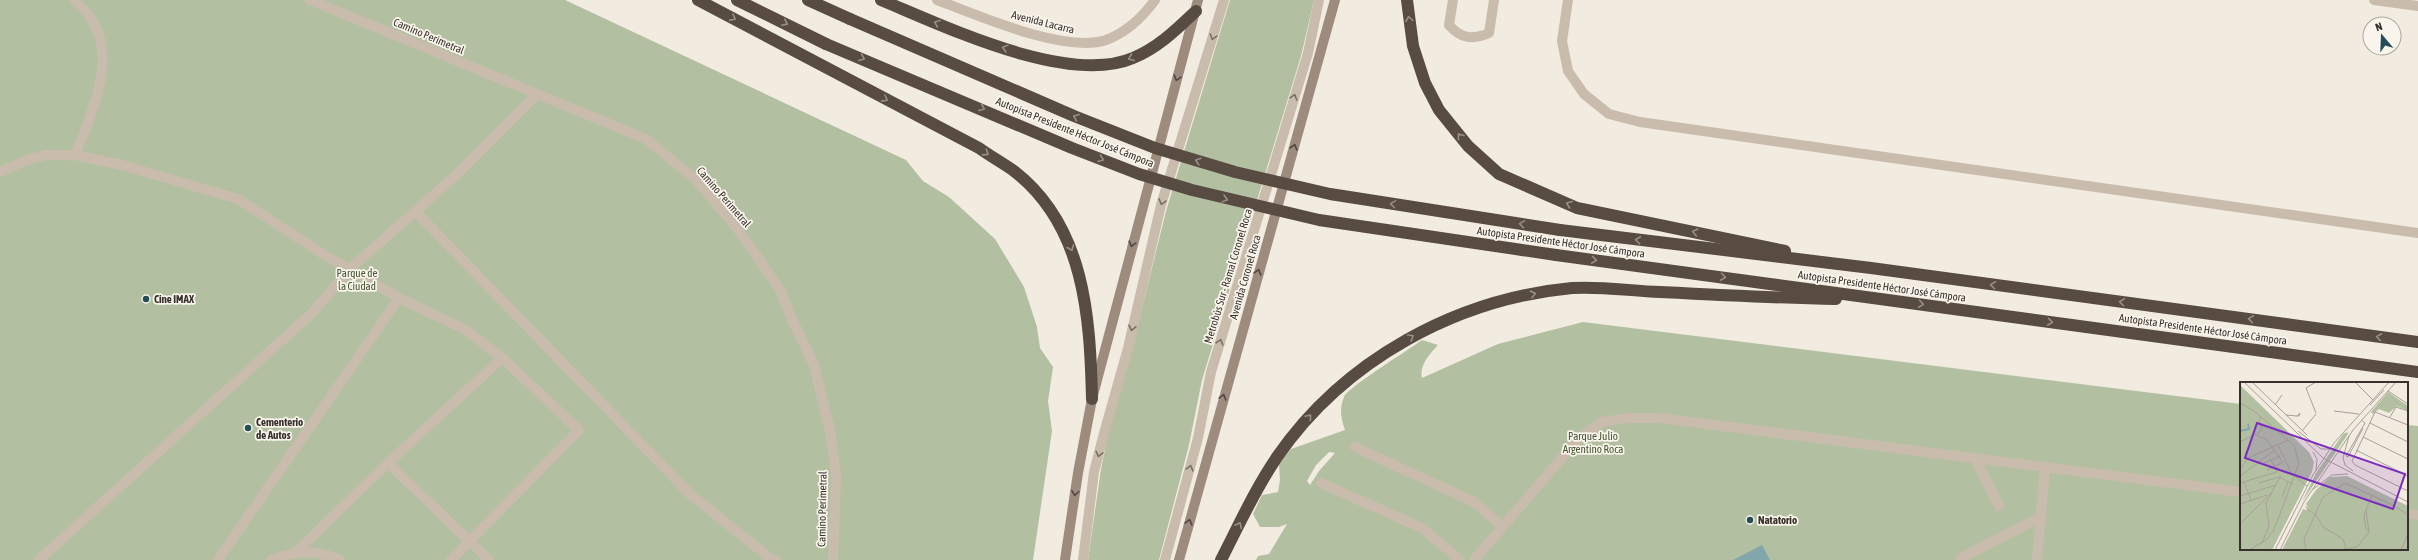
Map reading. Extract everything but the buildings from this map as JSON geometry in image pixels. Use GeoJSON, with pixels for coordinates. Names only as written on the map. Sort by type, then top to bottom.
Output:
{"type":"FeatureCollection","features":[{"type":"Feature","properties":{"kind":"highway"},"geometry":{"type":"LineString","coordinates":[[698,0],[927,122],[979,148],[1015,172],[1040,195],[1058,218],[1074,253],[1083,289],[1091,350],[1092,399]]}},
{"type":"Feature","properties":{"kind":"highway","name":"Autopista Presidente Héctor José Cámpora"},"geometry":{"type":"LineString","coordinates":[[737,0],[826,44],[1072,148],[1139,174],[1251,206],[1319,220],[1556,255],[2418,372]]}},
{"type":"Feature","properties":{"kind":"highway","name":"Autopista Presidente Héctor José Cámpora"},"geometry":{"type":"LineString","coordinates":[[808,0],[964,70],[1155,148],[1235,172],[1330,194],[1560,230],[1871,268],[2418,342]]}},
{"type":"Feature","properties":{"kind":"highway"},"geometry":{"type":"LineString","coordinates":[[882,0],[973,38],[1061,64],[1097,66],[1133,58],[1162,42],[1197,5]]}},
{"type":"Feature","properties":{"kind":"highway"},"geometry":{"type":"LineString","coordinates":[[1407,0],[1413,46],[1425,83],[1439,110],[1468,146],[1499,174],[1577,208],[1871,268]]}},
{"type":"Feature","properties":{"kind":"highway"},"geometry":{"type":"LineString","coordinates":[[1221,560],[1259,487],[1278,456],[1311,414],[1349,379],[1390,350],[1427,328],[1500,301],[1574,288],[1753,297],[1899,301]]}},
{"type":"Feature","properties":{"kind":"main road","name":"Avenida Coronel Roca"},"geometry":{"type":"LineString","coordinates":[[1179,560],[1335,0]]}},
{"type":"Feature","properties":{"kind":"main road"},"geometry":{"type":"LineString","coordinates":[[1065,560],[1078,473],[1092,399],[1197,5]]}},
{"type":"Feature","properties":{"kind":"street"},"geometry":{"type":"LineString","coordinates":[[74,0],[91,19],[101,45],[102,70],[91,114],[75,155]]}},
{"type":"Feature","properties":{"kind":"street","name":"Camino Perimetral"},"geometry":{"type":"LineString","coordinates":[[310,0],[646,139],[695,179],[737,228],[781,291],[789,313],[814,365],[830,432],[836,476],[833,560]]}},
{"type":"Feature","properties":{"kind":"street","name":"Avenida Lacarra"},"geometry":{"type":"LineString","coordinates":[[937,0],[1029,33],[1081,43],[1104,40],[1125,31],[1143,16],[1155,0]]}},
{"type":"Feature","properties":{"kind":"street"},"geometry":{"type":"LineString","coordinates":[[1083,560],[1094,472],[1128,348],[1161,205],[1224,0]]}},
{"type":"Feature","properties":{"kind":"street","name":"Metrobús Sur - Ramal Coronel Roca"},"geometry":{"type":"LineString","coordinates":[[1165,560],[1198,438],[1211,372],[1308,53],[1320,0]]}},
{"type":"Feature","properties":{"kind":"street"},"geometry":{"type":"LineString","coordinates":[[1453,0],[1449,25],[1456,34],[1477,38],[1490,33],[1494,0]]}},
{"type":"Feature","properties":{"kind":"street"},"geometry":{"type":"LineString","coordinates":[[1568,0],[1562,41],[1568,71],[1584,94],[1609,114],[1634,121],[2418,233]]}},
{"type":"Feature","properties":{"kind":"street"},"geometry":{"type":"LineString","coordinates":[[2374,0],[2418,6]]}},
{"type":"Feature","properties":{"kind":"street"},"geometry":{"type":"LineString","coordinates":[[39,560],[312,313],[350,269],[456,175],[537,94]]}},
{"type":"Feature","properties":{"kind":"street"},"geometry":{"type":"LineString","coordinates":[[0,172],[24,161],[46,155],[75,155],[122,164],[238,199],[279,227],[399,298],[466,330],[502,358],[579,430],[451,560]]}},
{"type":"Feature","properties":{"kind":"street"},"geometry":{"type":"LineString","coordinates":[[416,212],[691,495],[770,558],[776,560]]}},
{"type":"Feature","properties":{"kind":"street"},"geometry":{"type":"LineString","coordinates":[[218,560],[399,298]]}},
{"type":"Feature","properties":{"kind":"street"},"geometry":{"type":"LineString","coordinates":[[296,552],[388,463],[502,358]]}},
{"type":"Feature","properties":{"kind":"street"},"geometry":{"type":"LineString","coordinates":[[1474,560],[1580,436],[1602,422],[1628,418],[1659,418],[2240,492]]}},
{"type":"Feature","properties":{"kind":"street"},"geometry":{"type":"LineString","coordinates":[[1355,447],[1474,502],[1503,527]]}},
{"type":"Feature","properties":{"kind":"street"},"geometry":{"type":"LineString","coordinates":[[1975,458],[1999,506]]}},
{"type":"Feature","properties":{"kind":"street"},"geometry":{"type":"LineString","coordinates":[[388,463],[489,560]]}},
{"type":"Feature","properties":{"kind":"street"},"geometry":{"type":"LineString","coordinates":[[2037,560],[2045,467]]}},
{"type":"Feature","properties":{"kind":"street"},"geometry":{"type":"LineString","coordinates":[[1321,483],[1422,528],[1460,560]]}},
{"type":"Feature","properties":{"kind":"street"},"geometry":{"type":"LineString","coordinates":[[2408,513],[2418,515]]}},
{"type":"Feature","properties":{"kind":"street"},"geometry":{"type":"LineString","coordinates":[[1961,558],[2041,517]]}},
{"type":"Feature","properties":{"kind":"street"},"geometry":{"type":"LineString","coordinates":[[271,560],[296,552],[321,554],[340,560]]}},
{"type":"Feature","properties":{"kind":"green space","name":"Parque de la Ciudad"},"geometry":{"type":"Polygon","coordinates":[[[0,0],[565,0],[906,160],[923,181],[949,197],[995,239],[1024,287],[1037,327],[1040,348],[1053,367],[1048,401],[1052,431],[1033,560],[0,560],[0,0]]]}},
{"type":"Feature","properties":{"kind":"green space"},"geometry":{"type":"Polygon","coordinates":[[[1230,0],[1314,0],[1301,56],[1202,380],[1189,445],[1159,560],[1088,560],[1101,469],[1109,430],[1131,353],[1166,211],[1230,0]]]}},
{"type":"Feature","properties":{"kind":"green space","name":"Parque Julio Argentino Roca"},"geometry":{"type":"Polygon","coordinates":[[[1583,322],[2240,404],[2240,550],[2408,550],[2408,425],[2418,426],[2418,560],[1256,560],[1258,556],[1269,554],[1287,524],[1279,527],[1260,527],[1253,514],[1262,495],[1278,492],[1280,480],[1279,464],[1291,449],[1345,430],[1341,410],[1342,401],[1348,392],[1367,377],[1422,340],[1438,345],[1424,364],[1421,373],[1422,378],[1498,344],[1583,322]],[[1329,452],[1316,465],[1307,481],[1310,485],[1319,471],[1335,453],[1329,452]]]}},
{"type":"Feature","properties":{"kind":"water"},"geometry":{"type":"Polygon","coordinates":[[[1762,545],[1770,560],[1733,560],[1762,545]]]}},
{"type":"Feature","properties":{"kind":"place","name":"Cine IMAX"},"geometry":{"type":"Point","coordinates":[146,299]}},
{"type":"Feature","properties":{"kind":"place","name":"Cementerio de Autos"},"geometry":{"type":"Point","coordinates":[248,428]}},
{"type":"Feature","properties":{"kind":"place","name":"Natatorio"},"geometry":{"type":"Point","coordinates":[1750,520]}}]}
